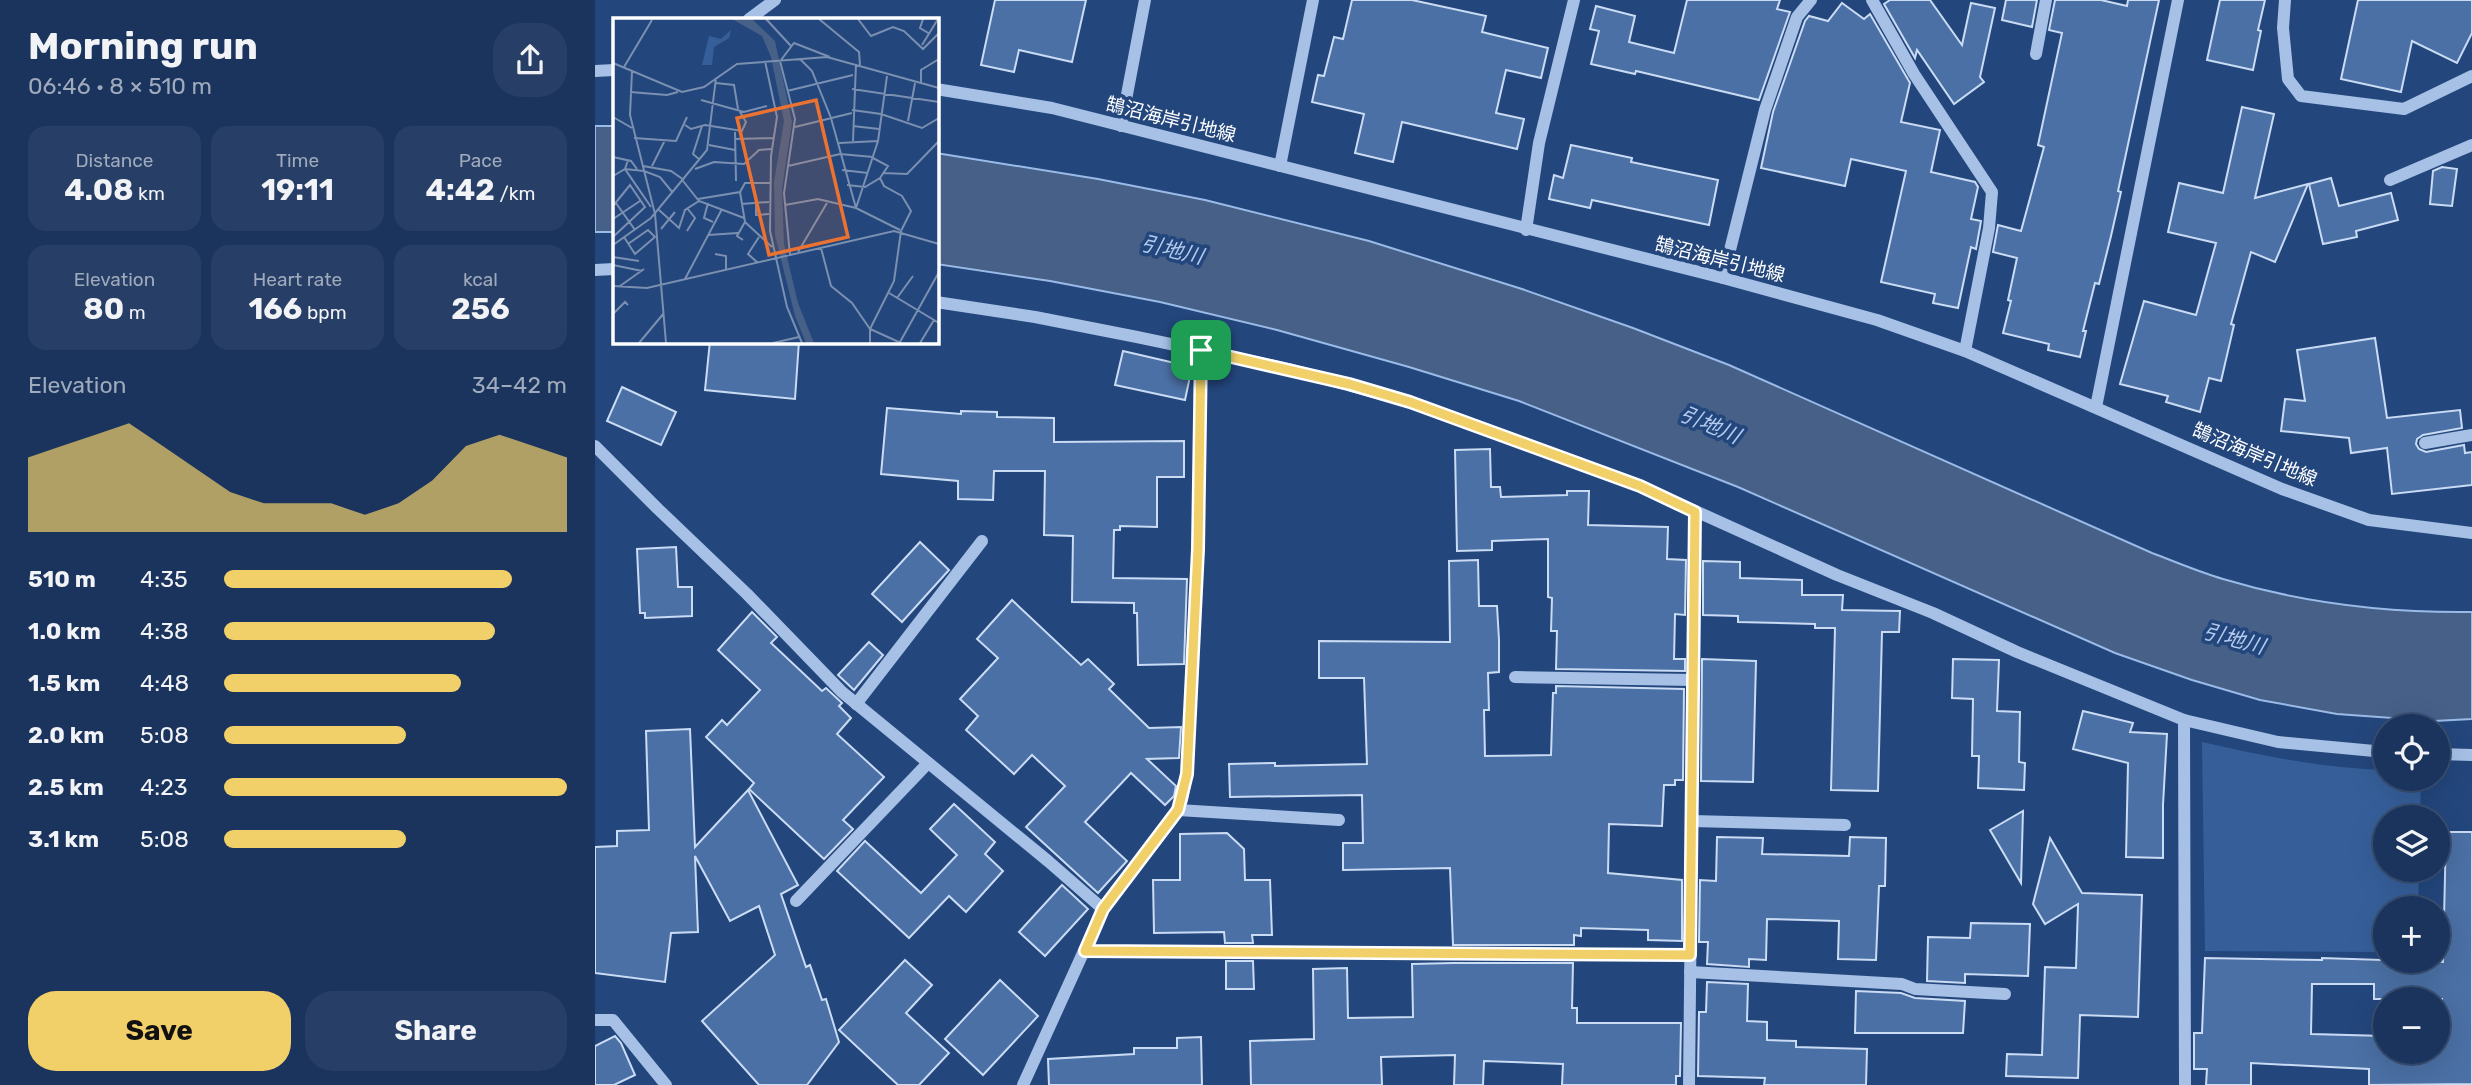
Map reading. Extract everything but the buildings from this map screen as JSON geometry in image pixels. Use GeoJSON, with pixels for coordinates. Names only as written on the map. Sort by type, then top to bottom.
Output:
{"type":"FeatureCollection","features":[{"type":"Feature","properties":{"kind":"street"},"geometry":{"type":"LineString","coordinates":[[750,18],[775,0]]}},
{"type":"Feature","properties":{"kind":"street"},"geometry":{"type":"LineString","coordinates":[[1121,126],[1145,0]]}},
{"type":"Feature","properties":{"kind":"street"},"geometry":{"type":"LineString","coordinates":[[1280,166],[1313,0]]}},
{"type":"Feature","properties":{"kind":"street"},"geometry":{"type":"LineString","coordinates":[[1526,230],[1539,143],[1574,0]]}},
{"type":"Feature","properties":{"kind":"street"},"geometry":{"type":"LineString","coordinates":[[1723,278],[1765,110],[1797,16],[1811,0]]}},
{"type":"Feature","properties":{"kind":"street"},"geometry":{"type":"LineString","coordinates":[[1872,0],[1914,74],[1992,192],[1989,228],[1965,351]]}},
{"type":"Feature","properties":{"kind":"street"},"geometry":{"type":"LineString","coordinates":[[2036,54],[2046,0]]}},
{"type":"Feature","properties":{"kind":"street"},"geometry":{"type":"LineString","coordinates":[[2097,408],[2178,0]]}},
{"type":"Feature","properties":{"kind":"street"},"geometry":{"type":"LineString","coordinates":[[2285,0],[2283,28],[2288,79],[2301,96],[2404,109],[2472,76]]}},
{"type":"Feature","properties":{"kind":"street"},"geometry":{"type":"LineString","coordinates":[[595,71],[613,70]]}},
{"type":"Feature","properties":{"kind":"street","name":"鵠沼海岸引地線"},"geometry":{"type":"LineString","coordinates":[[938,89],[1052,108],[1723,278],[1877,320],[1965,351],[2282,489],[2369,520],[2472,533]]}},
{"type":"Feature","properties":{"kind":"street"},"geometry":{"type":"LineString","coordinates":[[2390,180],[2472,145]]}},
{"type":"Feature","properties":{"kind":"street"},"geometry":{"type":"LineString","coordinates":[[595,270],[613,269]]}},
{"type":"Feature","properties":{"kind":"street"},"geometry":{"type":"LineString","coordinates":[[938,302],[1035,317],[1201,350],[1325,378],[1410,402],[1628,482],[1837,575],[2184,720],[2278,742],[2373,751]]}},
{"type":"Feature","properties":{"kind":"street"},"geometry":{"type":"LineString","coordinates":[[1023,1085],[1103,909],[1178,810],[1187,774],[1198,549],[1201,350]]}},
{"type":"Feature","properties":{"kind":"street"},"geometry":{"type":"LineString","coordinates":[[2425,443],[2472,435]]}},
{"type":"Feature","properties":{"kind":"street"},"geometry":{"type":"LineString","coordinates":[[595,446],[856,704],[1103,909]]}},
{"type":"Feature","properties":{"kind":"street"},"geometry":{"type":"LineString","coordinates":[[1689,1085],[1695,512]]}},
{"type":"Feature","properties":{"kind":"street"},"geometry":{"type":"LineString","coordinates":[[856,704],[982,541]]}},
{"type":"Feature","properties":{"kind":"street"},"geometry":{"type":"LineString","coordinates":[[1515,677],[1693,680]]}},
{"type":"Feature","properties":{"kind":"street"},"geometry":{"type":"LineString","coordinates":[[2184,720],[2185,1085]]}},
{"type":"Feature","properties":{"kind":"street"},"geometry":{"type":"LineString","coordinates":[[2450,754],[2472,755]]}},
{"type":"Feature","properties":{"kind":"street"},"geometry":{"type":"LineString","coordinates":[[796,901],[927,763]]}},
{"type":"Feature","properties":{"kind":"street"},"geometry":{"type":"LineString","coordinates":[[1178,810],[1339,820]]}},
{"type":"Feature","properties":{"kind":"street"},"geometry":{"type":"LineString","coordinates":[[1692,821],[1845,825]]}},
{"type":"Feature","properties":{"kind":"street"},"geometry":{"type":"LineString","coordinates":[[1085,951],[1690,955]]}},
{"type":"Feature","properties":{"kind":"street"},"geometry":{"type":"LineString","coordinates":[[1690,972],[1902,984],[1915,989],[2005,994]]}},
{"type":"Feature","properties":{"kind":"street"},"geometry":{"type":"LineString","coordinates":[[595,1020],[613,1020],[666,1085]]}},
{"type":"Feature","properties":{"kind":"shaded area"},"geometry":{"type":"Polygon","coordinates":[[[2202,742],[2293,760],[2373,769],[2373,791],[2421,791],[2420,805],[2373,805],[2373,882],[2419,882],[2418,896],[2373,896],[2373,952],[2205,951],[2202,742]]]}},
{"type":"Feature","properties":{"kind":"water"},"geometry":{"type":"Polygon","coordinates":[[[595,126],[613,126],[613,232],[595,232],[595,126]]]}},
{"type":"Feature","properties":{"kind":"water","name":"引地川"},"geometry":{"type":"Polygon","coordinates":[[[938,153],[1098,179],[1205,200],[1369,241],[1522,289],[1729,365],[2152,553],[2223,579],[2285,595],[2346,605],[2408,611],[2472,612],[2472,719],[2450,720],[2450,714],[2373,714],[2373,717],[2337,714],[2260,700],[2192,680],[2115,653],[1738,487],[1519,401],[1277,330],[1160,302],[1050,281],[938,264],[938,153]]]}},
{"type":"Feature","properties":{"kind":"route"},"geometry":{"type":"LineString","coordinates":[[1201,350],[1289,369],[1410,402],[1640,486],[1695,512],[1690,955],[1085,951],[1103,909],[1173,818],[1182,800],[1187,774],[1198,549],[1201,350]]}}]}
